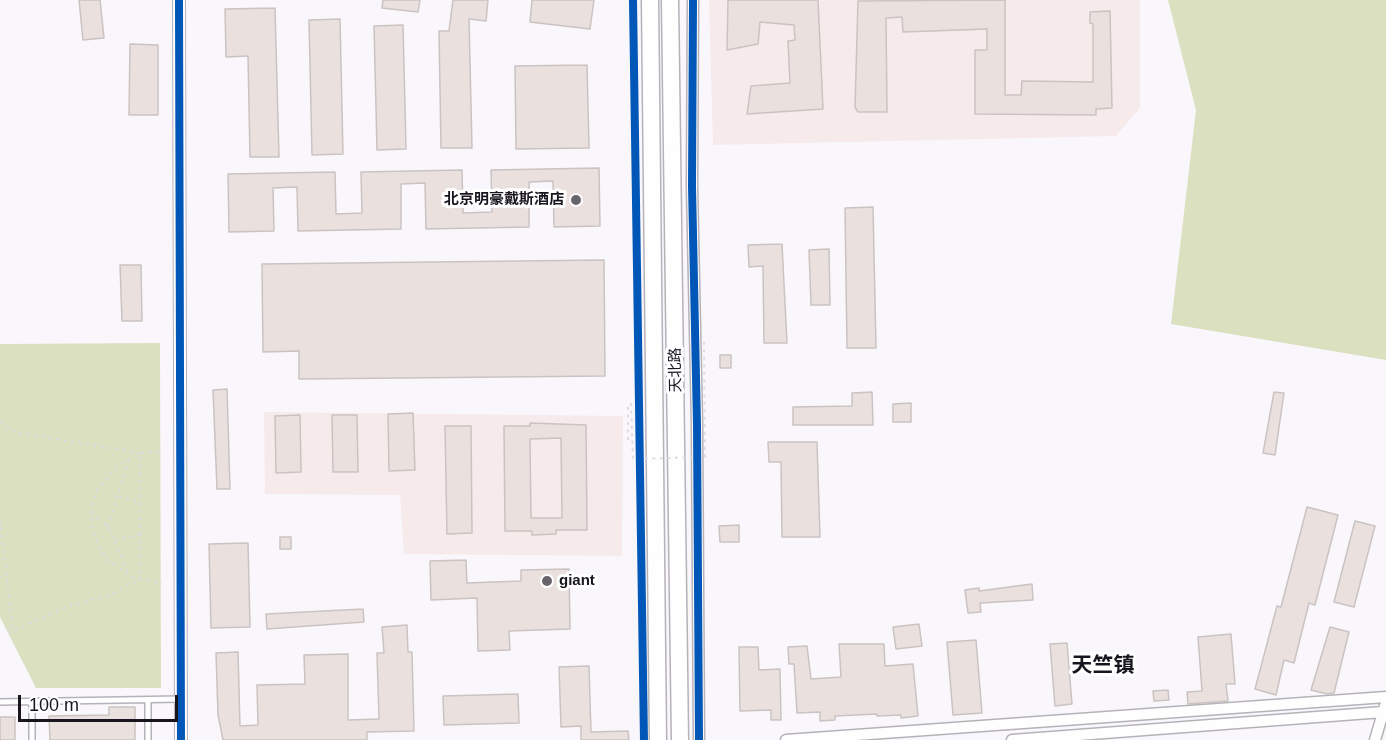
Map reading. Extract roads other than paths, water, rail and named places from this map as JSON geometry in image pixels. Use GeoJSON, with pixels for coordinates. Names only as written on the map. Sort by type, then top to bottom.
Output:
{"type":"FeatureCollection","features":[{"type":"Feature","properties":{"kind":"main road","name":"天北路"},"geometry":{"type":"LineString","coordinates":[[650,0],[658,740]]}},
{"type":"Feature","properties":{"kind":"main road","name":"天北路"},"geometry":{"type":"LineString","coordinates":[[670,0],[680,740]]}},
{"type":"Feature","properties":{"kind":"street"},"geometry":{"type":"LineString","coordinates":[[179,0],[181,740]]}},
{"type":"Feature","properties":{"kind":"street"},"geometry":{"type":"LineString","coordinates":[[693,0],[692,186],[697,425],[699,740]]}},
{"type":"Feature","properties":{"kind":"street"},"geometry":{"type":"LineString","coordinates":[[786,740],[1386,697]]}},
{"type":"Feature","properties":{"kind":"street"},"geometry":{"type":"LineString","coordinates":[[1012,740],[1385,708],[1375,740]]}},
{"type":"Feature","properties":{"kind":"lane"},"geometry":{"type":"LineString","coordinates":[[0,702],[181,699]]}},
{"type":"Feature","properties":{"kind":"lane"},"geometry":{"type":"LineString","coordinates":[[147,700],[148,740]]}},
{"type":"Feature","properties":{"kind":"lane"},"geometry":{"type":"LineString","coordinates":[[32,702],[32,740]]}},
{"type":"Feature","properties":{"kind":"place","name":"北京明豪戴斯酒店"},"geometry":{"type":"Point","coordinates":[576,200]}},
{"type":"Feature","properties":{"kind":"place","name":"giant"},"geometry":{"type":"Point","coordinates":[547,581]}},
{"type":"Feature","properties":{"kind":"district","name":"天竺镇"},"geometry":{"type":"Point","coordinates":[1103,666]}}]}
